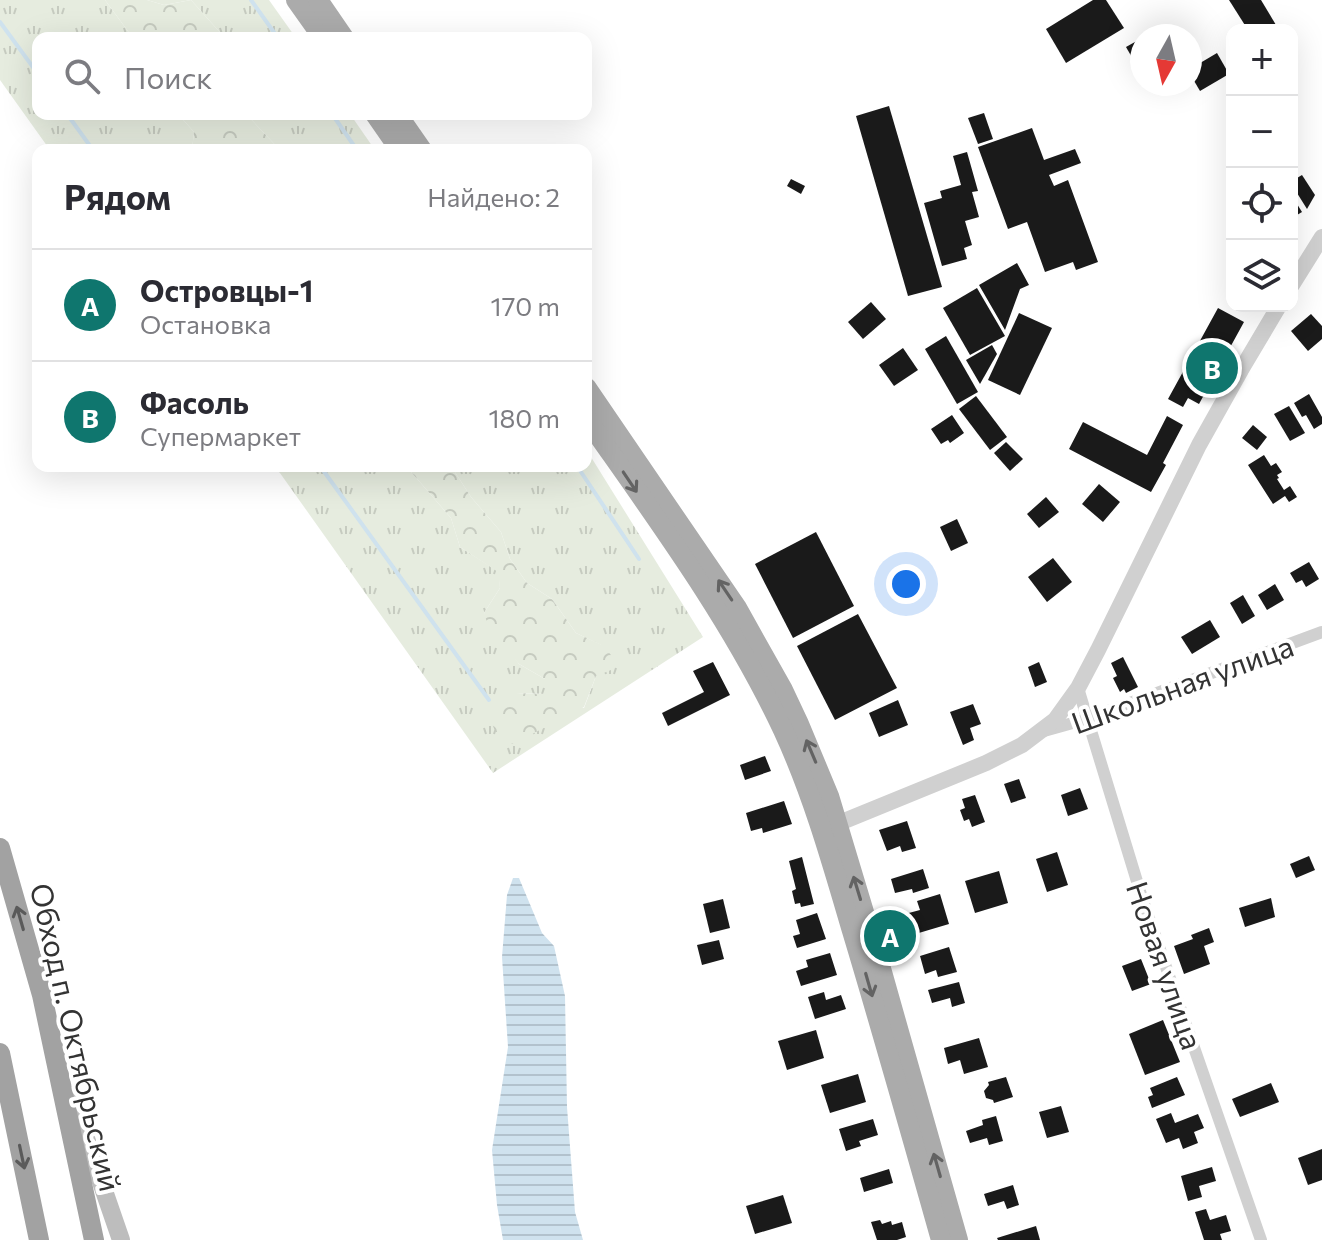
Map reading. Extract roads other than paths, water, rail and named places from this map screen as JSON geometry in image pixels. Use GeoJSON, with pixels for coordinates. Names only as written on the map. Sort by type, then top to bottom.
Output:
{"type":"FeatureCollection","features":[{"type":"Feature","properties":{"kind":"highway","name":"Обход п. Октябрьский"},"geometry":{"type":"LineString","coordinates":[[0,848],[42,995],[94,1240]]}},
{"type":"Feature","properties":{"kind":"highway"},"geometry":{"type":"LineString","coordinates":[[0,1053],[39,1240]]}},
{"type":"Feature","properties":{"kind":"main road"},"geometry":{"type":"LineString","coordinates":[[296,0],[319,32]]}},
{"type":"Feature","properties":{"kind":"main road"},"geometry":{"type":"LineString","coordinates":[[318,0],[340,32]]}},
{"type":"Feature","properties":{"kind":"main road"},"geometry":{"type":"LineString","coordinates":[[379,120],[396,144]]}},
{"type":"Feature","properties":{"kind":"main road"},"geometry":{"type":"LineString","coordinates":[[401,120],[418,144]]}},
{"type":"Feature","properties":{"kind":"main road"},"geometry":{"type":"LineString","coordinates":[[592,396],[737,608],[777,679],[829,796],[830,827],[866,977],[941,1240]]}},
{"type":"Feature","properties":{"kind":"main road"},"geometry":{"type":"LineString","coordinates":[[592,427],[722,617],[751,665],[830,827],[882,972],[958,1240]]}},
{"type":"Feature","properties":{"kind":"main road"},"geometry":{"type":"LineString","coordinates":[[53,1045],[121,1240]]}},
{"type":"Feature","properties":{"kind":"street"},"geometry":{"type":"LineString","coordinates":[[1298,275],[1322,237]]}},
{"type":"Feature","properties":{"kind":"street"},"geometry":{"type":"LineString","coordinates":[[830,827],[986,763],[1022,745],[1055,720],[1078,688],[1199,445],[1275,312]]}},
{"type":"Feature","properties":{"kind":"street","name":"Школьная улица"},"geometry":{"type":"LineString","coordinates":[[1041,732],[1087,719],[1322,632]]}},
{"type":"Feature","properties":{"kind":"street","name":"Новая улица"},"geometry":{"type":"LineString","coordinates":[[1078,688],[1143,901],[1261,1240]]}},
{"type":"Feature","properties":{"kind":"water"},"geometry":{"type":"Polygon","coordinates":[[[513,878],[519,878],[542,933],[554,946],[565,996],[567,1107],[575,1212],[583,1240],[503,1240],[492,1150],[508,1047],[502,957],[507,895],[513,878]]]}},
{"type":"Feature","properties":{"kind":"waterway"},"geometry":{"type":"LineString","coordinates":[[251,0],[274,32]]}},
{"type":"Feature","properties":{"kind":"waterway"},"geometry":{"type":"LineString","coordinates":[[0,22],[32,66]]}},
{"type":"Feature","properties":{"kind":"waterway"},"geometry":{"type":"LineString","coordinates":[[71,120],[89,144]]}},
{"type":"Feature","properties":{"kind":"waterway"},"geometry":{"type":"LineString","coordinates":[[336,120],[353,144]]}},
{"type":"Feature","properties":{"kind":"waterway"},"geometry":{"type":"LineString","coordinates":[[324,472],[489,700]]}},
{"type":"Feature","properties":{"kind":"waterway"},"geometry":{"type":"LineString","coordinates":[[581,472],[639,559]]}},
{"type":"Feature","properties":{"kind":"place","name":"Фасоль"},"geometry":{"type":"Point","coordinates":[1212,368]}},
{"type":"Feature","properties":{"kind":"place","name":"Островцы-1"},"geometry":{"type":"Point","coordinates":[890,936]}}]}
